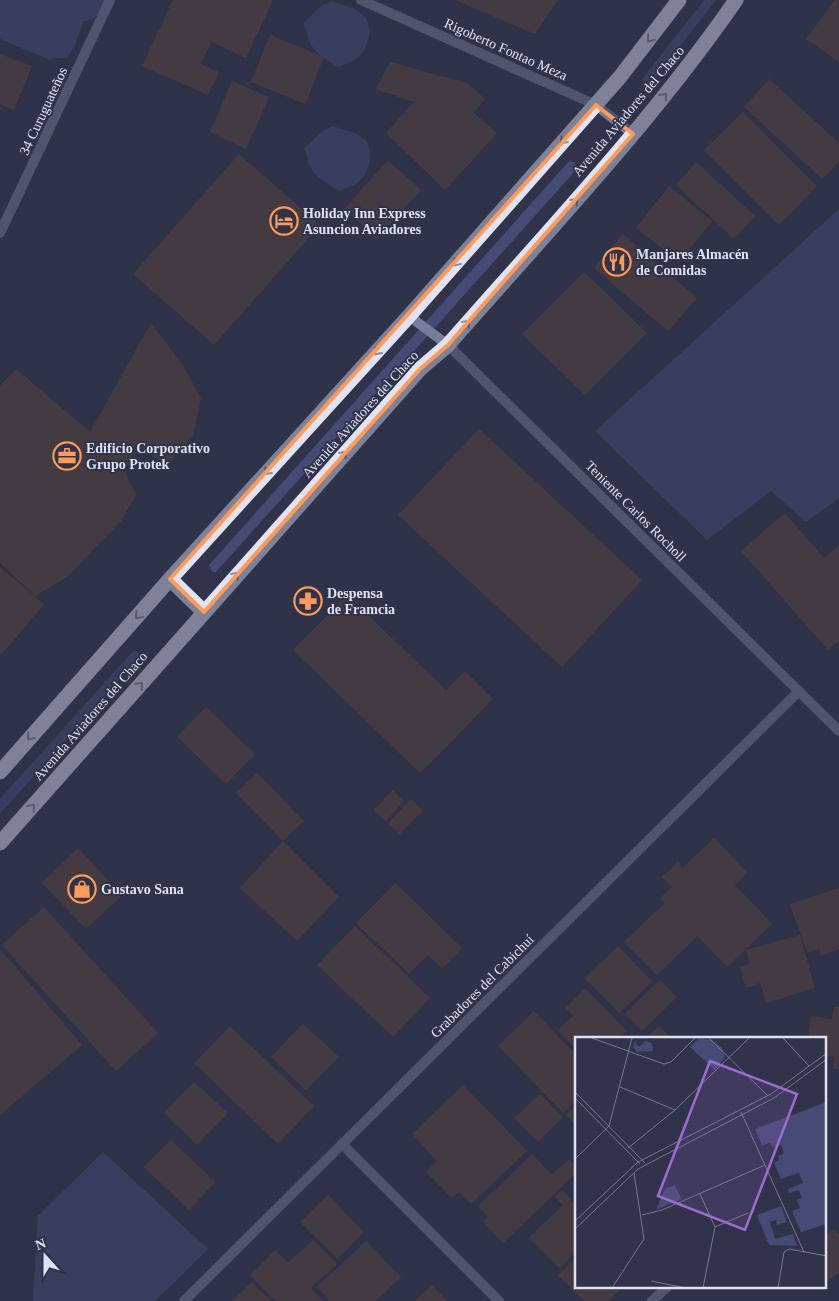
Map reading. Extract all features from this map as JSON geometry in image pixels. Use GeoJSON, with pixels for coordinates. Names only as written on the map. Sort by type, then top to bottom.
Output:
{"type":"FeatureCollection","features":[{"type":"Feature","properties":{"kind":"highway","name":"Avenida Aviadores del Chaco"},"geometry":{"type":"LineString","coordinates":[[0,772],[170,579],[410,316],[596,105],[679,0]]}},
{"type":"Feature","properties":{"kind":"highway","name":"Avenida Aviadores del Chaco"},"geometry":{"type":"LineString","coordinates":[[0,843],[420,369],[448,345],[633,134],[736,0]]}},
{"type":"Feature","properties":{"kind":"highway"},"geometry":{"type":"LineString","coordinates":[[170,579],[204,612]]}},
{"type":"Feature","properties":{"kind":"street","name":"34 Curuguateños"},"geometry":{"type":"LineString","coordinates":[[0,233],[110,0]]}},
{"type":"Feature","properties":{"kind":"street","name":"Rigoberto Fontao Meza"},"geometry":{"type":"LineString","coordinates":[[361,0],[596,105],[633,134]]}},
{"type":"Feature","properties":{"kind":"street","name":"Teniente Carlos Rocholl"},"geometry":{"type":"LineString","coordinates":[[410,316],[448,345],[839,731]]}},
{"type":"Feature","properties":{"kind":"street","name":"Grabadores del Cabichuí"},"geometry":{"type":"LineString","coordinates":[[184,1301],[799,691]]}},
{"type":"Feature","properties":{"kind":"street"},"geometry":{"type":"LineString","coordinates":[[342,1144],[499,1301]]}},
{"type":"Feature","properties":{"kind":"street"},"geometry":{"type":"LineString","coordinates":[[652,1301],[666,1288]]}},
{"type":"Feature","properties":{"kind":"highlighted area"},"geometry":{"type":"Polygon","coordinates":[[[596,105],[633,134],[448,345],[420,369],[204,612],[170,579],[596,105]]]}},
{"type":"Feature","properties":{"kind":"shaded area"},"geometry":{"type":"Polygon","coordinates":[[[0,0],[107,0],[98,15],[83,22],[74,47],[67,58],[52,58],[50,60],[0,39],[0,0]]]}},
{"type":"Feature","properties":{"kind":"shaded area"},"geometry":{"type":"Polygon","coordinates":[[[704,0],[716,0],[650,85],[645,86],[642,79],[704,0]]]}},
{"type":"Feature","properties":{"kind":"shaded area"},"geometry":{"type":"Polygon","coordinates":[[[331,1],[353,8],[361,13],[367,20],[369,29],[368,39],[362,53],[354,60],[338,67],[316,51],[309,41],[303,24],[321,6],[331,1]]]}},
{"type":"Feature","properties":{"kind":"shaded area"},"geometry":{"type":"Polygon","coordinates":[[[332,126],[350,131],[362,137],[368,144],[370,153],[368,169],[363,177],[355,184],[339,191],[316,175],[310,166],[304,149],[322,131],[332,126]]]}},
{"type":"Feature","properties":{"kind":"shaded area"},"geometry":{"type":"Polygon","coordinates":[[[569,161],[575,162],[577,169],[216,572],[212,572],[209,565],[569,161]]]}},
{"type":"Feature","properties":{"kind":"shaded area"},"geometry":{"type":"Polygon","coordinates":[[[839,209],[839,498],[806,522],[771,491],[707,540],[595,431],[839,209]]]}},
{"type":"Feature","properties":{"kind":"shaded area"},"geometry":{"type":"Polygon","coordinates":[[[134,650],[138,653],[139,658],[0,814],[0,799],[134,650]]]}},
{"type":"Feature","properties":{"kind":"shaded area"},"geometry":{"type":"Polygon","coordinates":[[[103,1152],[208,1249],[155,1301],[33,1301],[38,1216],[103,1152]]]}},
{"type":"Feature","properties":{"kind":"building"},"geometry":{"type":"Polygon","coordinates":[[[173,0],[273,0],[246,58],[211,42],[201,64],[219,72],[208,95],[142,66],[173,0]]]}},
{"type":"Feature","properties":{"kind":"building"},"geometry":{"type":"Polygon","coordinates":[[[455,0],[558,0],[535,34],[455,0]]]}},
{"type":"Feature","properties":{"kind":"building"},"geometry":{"type":"Polygon","coordinates":[[[835,0],[839,0],[839,62],[806,39],[835,0]]]}},
{"type":"Feature","properties":{"kind":"building"},"geometry":{"type":"Polygon","coordinates":[[[270,35],[324,57],[305,104],[251,82],[270,35]]]}},
{"type":"Feature","properties":{"kind":"building"},"geometry":{"type":"Polygon","coordinates":[[[0,54],[32,66],[14,110],[0,104],[0,54]]]}},
{"type":"Feature","properties":{"kind":"building"},"geometry":{"type":"Polygon","coordinates":[[[390,62],[467,83],[485,99],[474,113],[497,133],[445,190],[386,133],[414,102],[376,89],[390,62]]]}},
{"type":"Feature","properties":{"kind":"building"},"geometry":{"type":"Polygon","coordinates":[[[769,79],[839,143],[839,161],[822,179],[744,107],[769,79]]]}},
{"type":"Feature","properties":{"kind":"building"},"geometry":{"type":"Polygon","coordinates":[[[232,81],[269,97],[246,149],[210,132],[232,81]]]}},
{"type":"Feature","properties":{"kind":"building"},"geometry":{"type":"Polygon","coordinates":[[[743,112],[817,186],[779,225],[704,150],[743,112]]]}},
{"type":"Feature","properties":{"kind":"building"},"geometry":{"type":"Polygon","coordinates":[[[239,154],[320,225],[214,345],[133,274],[239,154]]]}},
{"type":"Feature","properties":{"kind":"building"},"geometry":{"type":"Polygon","coordinates":[[[388,160],[421,190],[377,239],[344,209],[388,160]]]}},
{"type":"Feature","properties":{"kind":"building"},"geometry":{"type":"Polygon","coordinates":[[[696,162],[755,216],[734,239],[676,185],[696,162]]]}},
{"type":"Feature","properties":{"kind":"building"},"geometry":{"type":"Polygon","coordinates":[[[669,186],[712,221],[679,262],[636,228],[669,186]]]}},
{"type":"Feature","properties":{"kind":"building"},"geometry":{"type":"Polygon","coordinates":[[[623,234],[697,298],[668,331],[594,268],[623,234]]]}},
{"type":"Feature","properties":{"kind":"building"},"geometry":{"type":"Polygon","coordinates":[[[584,272],[647,333],[585,395],[522,334],[584,272]]]}},
{"type":"Feature","properties":{"kind":"building","name":"Edificio Corporativo Grupo Protek"},"geometry":{"type":"Polygon","coordinates":[[[151,323],[185,368],[201,399],[193,435],[167,465],[139,448],[124,470],[136,494],[122,520],[67,577],[35,596],[0,563],[0,386],[16,369],[90,432],[151,323]]]}},
{"type":"Feature","properties":{"kind":"building"},"geometry":{"type":"Polygon","coordinates":[[[479,429],[642,580],[562,667],[398,515],[479,429]]]}},
{"type":"Feature","properties":{"kind":"building"},"geometry":{"type":"Polygon","coordinates":[[[785,513],[824,558],[839,545],[839,641],[828,650],[741,551],[785,513]]]}},
{"type":"Feature","properties":{"kind":"building"},"geometry":{"type":"Polygon","coordinates":[[[0,567],[44,604],[0,656],[0,567]]]}},
{"type":"Feature","properties":{"kind":"building"},"geometry":{"type":"Polygon","coordinates":[[[347,595],[446,690],[465,671],[493,699],[420,773],[293,650],[347,595]]]}},
{"type":"Feature","properties":{"kind":"building"},"geometry":{"type":"Polygon","coordinates":[[[206,707],[255,754],[226,784],[177,737],[206,707]]]}},
{"type":"Feature","properties":{"kind":"building"},"geometry":{"type":"Polygon","coordinates":[[[257,773],[304,821],[283,841],[236,793],[257,773]]]}},
{"type":"Feature","properties":{"kind":"building"},"geometry":{"type":"Polygon","coordinates":[[[393,790],[404,801],[386,821],[374,810],[393,790]]]}},
{"type":"Feature","properties":{"kind":"building"},"geometry":{"type":"Polygon","coordinates":[[[411,799],[423,810],[400,834],[388,823],[411,799]]]}},
{"type":"Feature","properties":{"kind":"building"},"geometry":{"type":"Polygon","coordinates":[[[714,838],[748,873],[735,885],[772,924],[727,967],[697,936],[657,975],[624,942],[665,903],[660,898],[672,887],[662,877],[678,862],[683,868],[714,838]]]}},
{"type":"Feature","properties":{"kind":"building"},"geometry":{"type":"Polygon","coordinates":[[[283,841],[339,897],[297,941],[240,888],[283,841]]]}},
{"type":"Feature","properties":{"kind":"building"},"geometry":{"type":"Polygon","coordinates":[[[78,848],[122,895],[86,929],[42,883],[78,848]]]}},
{"type":"Feature","properties":{"kind":"building"},"geometry":{"type":"Polygon","coordinates":[[[395,883],[462,948],[442,969],[428,955],[409,974],[356,923],[395,883]]]}},
{"type":"Feature","properties":{"kind":"building"},"geometry":{"type":"Polygon","coordinates":[[[839,888],[839,949],[821,956],[819,949],[807,953],[790,904],[839,888]]]}},
{"type":"Feature","properties":{"kind":"building"},"geometry":{"type":"Polygon","coordinates":[[[44,907],[158,1033],[116,1071],[2,945],[44,907]]]}},
{"type":"Feature","properties":{"kind":"building"},"geometry":{"type":"Polygon","coordinates":[[[355,926],[430,998],[393,1037],[317,965],[355,926]]]}},
{"type":"Feature","properties":{"kind":"building"},"geometry":{"type":"Polygon","coordinates":[[[800,935],[815,988],[766,1003],[760,983],[746,988],[740,967],[750,964],[746,950],[800,935]]]}},
{"type":"Feature","properties":{"kind":"building"},"geometry":{"type":"Polygon","coordinates":[[[618,946],[652,981],[619,1013],[585,978],[618,946]]]}},
{"type":"Feature","properties":{"kind":"building"},"geometry":{"type":"Polygon","coordinates":[[[0,951],[82,1045],[0,1115],[0,951]]]}},
{"type":"Feature","properties":{"kind":"building"},"geometry":{"type":"Polygon","coordinates":[[[660,980],[677,997],[642,1031],[625,1014],[660,980]]]}},
{"type":"Feature","properties":{"kind":"building"},"geometry":{"type":"Polygon","coordinates":[[[585,988],[627,1031],[621,1037],[575,1037],[575,1048],[558,1030],[573,1016],[565,1008],[585,988]]]}},
{"type":"Feature","properties":{"kind":"building"},"geometry":{"type":"Polygon","coordinates":[[[834,1007],[839,1007],[839,1069],[833,1068],[834,1057],[826,1056],[826,1037],[808,1037],[811,1016],[832,1019],[834,1007]]]}},
{"type":"Feature","properties":{"kind":"building"},"geometry":{"type":"Polygon","coordinates":[[[534,1011],[575,1054],[575,1101],[563,1113],[498,1046],[534,1011]]]}},
{"type":"Feature","properties":{"kind":"building"},"geometry":{"type":"Polygon","coordinates":[[[303,1024],[339,1057],[306,1090],[271,1057],[303,1024]]]}},
{"type":"Feature","properties":{"kind":"building"},"geometry":{"type":"Polygon","coordinates":[[[230,1026],[314,1106],[278,1144],[194,1063],[230,1026]]]}},
{"type":"Feature","properties":{"kind":"building"},"geometry":{"type":"Polygon","coordinates":[[[659,1026],[670,1037],[647,1037],[659,1026]]]}},
{"type":"Feature","properties":{"kind":"building"},"geometry":{"type":"Polygon","coordinates":[[[194,1082],[228,1113],[197,1145],[164,1113],[194,1082]]]}},
{"type":"Feature","properties":{"kind":"building"},"geometry":{"type":"Polygon","coordinates":[[[463,1085],[527,1151],[471,1204],[459,1192],[452,1198],[426,1172],[437,1161],[412,1134],[463,1085]]]}},
{"type":"Feature","properties":{"kind":"building"},"geometry":{"type":"Polygon","coordinates":[[[540,1094],[563,1117],[538,1142],[514,1118],[540,1094]]]}},
{"type":"Feature","properties":{"kind":"building"},"geometry":{"type":"Polygon","coordinates":[[[575,1106],[575,1125],[566,1115],[575,1106]]]}},
{"type":"Feature","properties":{"kind":"building"},"geometry":{"type":"Polygon","coordinates":[[[171,1140],[215,1182],[189,1210],[144,1167],[171,1140]]]}},
{"type":"Feature","properties":{"kind":"building"},"geometry":{"type":"Polygon","coordinates":[[[532,1154],[552,1175],[569,1159],[575,1167],[575,1174],[503,1243],[483,1222],[488,1217],[478,1206],[532,1154]]]}},
{"type":"Feature","properties":{"kind":"building"},"geometry":{"type":"Polygon","coordinates":[[[562,1190],[575,1204],[575,1253],[559,1268],[529,1238],[563,1205],[555,1197],[562,1190]]]}},
{"type":"Feature","properties":{"kind":"building"},"geometry":{"type":"Polygon","coordinates":[[[328,1195],[364,1232],[337,1259],[300,1222],[328,1195]]]}},
{"type":"Feature","properties":{"kind":"building"},"geometry":{"type":"Polygon","coordinates":[[[834,1229],[839,1235],[839,1272],[826,1283],[826,1236],[834,1229]]]}},
{"type":"Feature","properties":{"kind":"building"},"geometry":{"type":"Polygon","coordinates":[[[313,1240],[337,1264],[311,1288],[323,1301],[275,1301],[250,1275],[275,1250],[288,1263],[313,1240]]]}},
{"type":"Feature","properties":{"kind":"building"},"geometry":{"type":"Polygon","coordinates":[[[366,1241],[401,1277],[376,1301],[330,1301],[317,1287],[366,1241]]]}},
{"type":"Feature","properties":{"kind":"building"},"geometry":{"type":"Polygon","coordinates":[[[575,1258],[575,1288],[622,1288],[608,1301],[584,1301],[558,1275],[575,1258]]]}},
{"type":"Feature","properties":{"kind":"building"},"geometry":{"type":"Polygon","coordinates":[[[252,1282],[271,1301],[232,1301],[252,1282]]]}},
{"type":"Feature","properties":{"kind":"building"},"geometry":{"type":"Polygon","coordinates":[[[432,1285],[447,1301],[415,1301],[432,1285]]]}},
{"type":"Feature","properties":{"kind":"place","name":"Holiday Inn Express Asuncion Aviadores"},"geometry":{"type":"Point","coordinates":[284,221]}},
{"type":"Feature","properties":{"kind":"place","name":"Manjares Almacén de Comidas"},"geometry":{"type":"Point","coordinates":[617,262]}},
{"type":"Feature","properties":{"kind":"place","name":"Edificio Corporativo Grupo Protek"},"geometry":{"type":"Point","coordinates":[67,456]}},
{"type":"Feature","properties":{"kind":"place","name":"Despensa de Framcia"},"geometry":{"type":"Point","coordinates":[308,601]}},
{"type":"Feature","properties":{"kind":"place","name":"Gustavo Sana"},"geometry":{"type":"Point","coordinates":[82,889]}}]}
